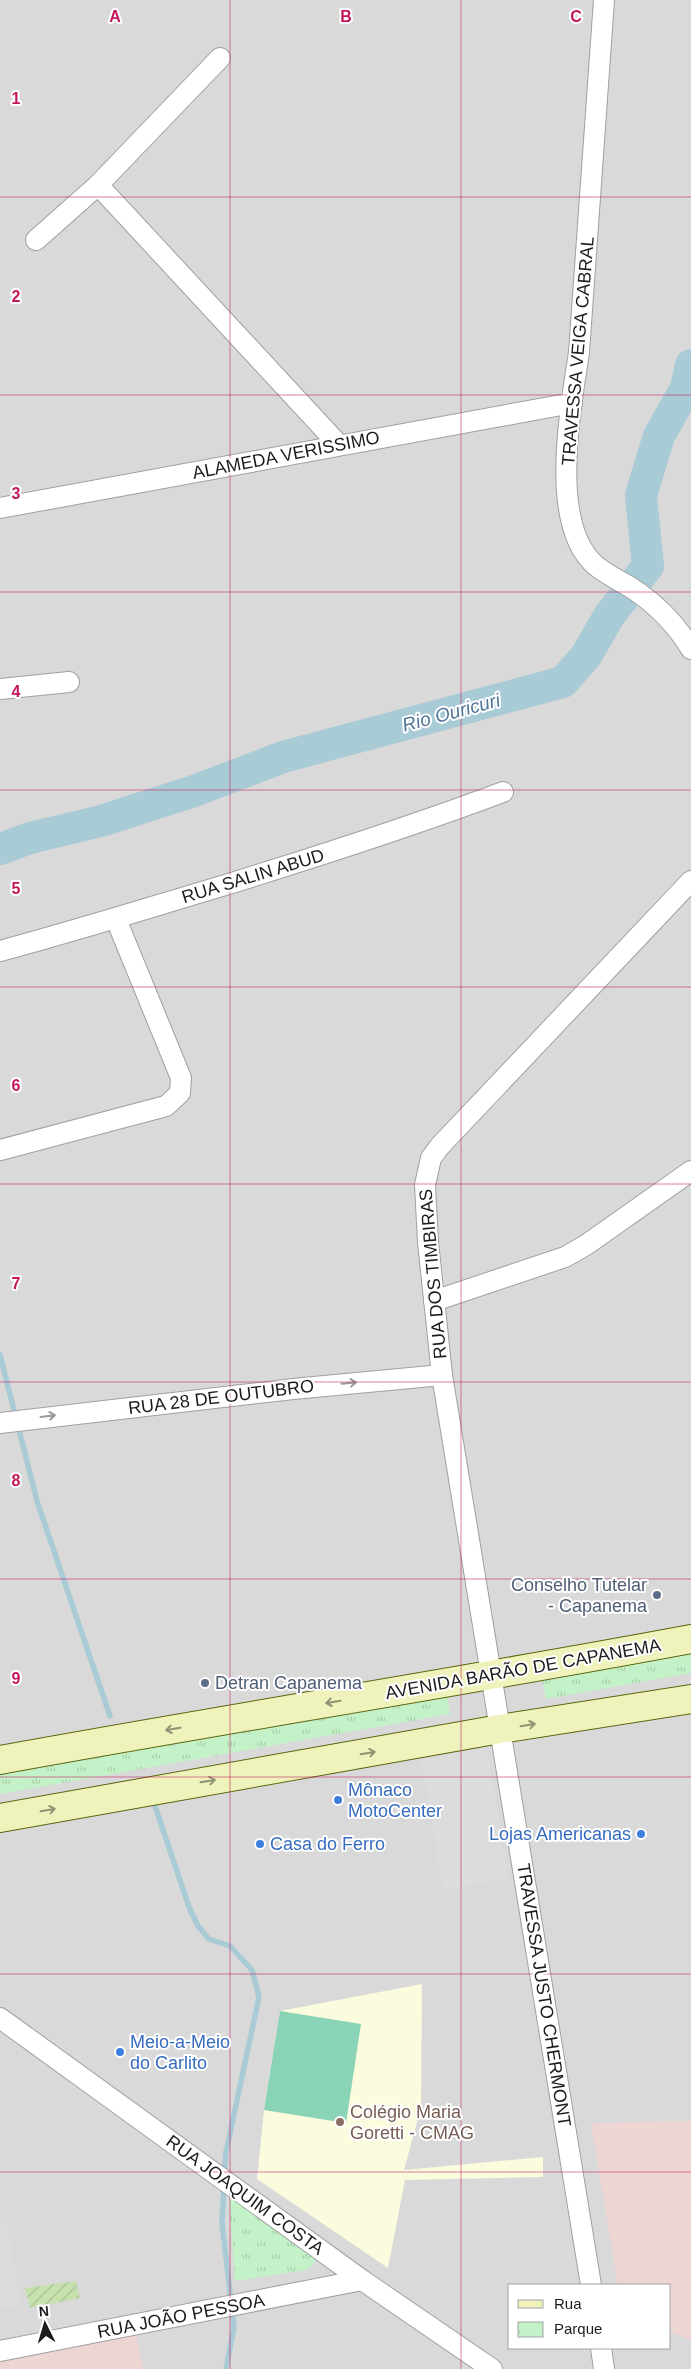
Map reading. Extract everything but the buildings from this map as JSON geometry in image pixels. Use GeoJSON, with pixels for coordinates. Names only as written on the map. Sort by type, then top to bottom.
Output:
{"type":"FeatureCollection","features":[{"type":"Feature","properties":{"kind":"street","name":"TRAVESSA VEIGA CABRAL"},"geometry":{"type":"LineString","coordinates":[[604,0],[579,352],[572,403],[566,487],[576,537],[583,552],[595,565],[631,587],[670,619],[691,649]]}},
{"type":"Feature","properties":{"kind":"street"},"geometry":{"type":"LineString","coordinates":[[36,240],[98,185],[220,58]]}},
{"type":"Feature","properties":{"kind":"street"},"geometry":{"type":"LineString","coordinates":[[98,185],[339,445]]}},
{"type":"Feature","properties":{"kind":"street","name":"ALAMEDA VERISSIMO"},"geometry":{"type":"LineString","coordinates":[[0,508],[572,403]]}},
{"type":"Feature","properties":{"kind":"street"},"geometry":{"type":"LineString","coordinates":[[0,690],[69,682]]}},
{"type":"Feature","properties":{"kind":"street","name":"RUA SALIN ABUD"},"geometry":{"type":"LineString","coordinates":[[0,951],[116,919],[430,819],[503,792]]}},
{"type":"Feature","properties":{"kind":"street","name":"RUA DOS TIMBIRAS"},"geometry":{"type":"LineString","coordinates":[[492,1676],[442,1375],[425,1185],[431,1158],[459,1125],[691,881]]}},
{"type":"Feature","properties":{"kind":"street"},"geometry":{"type":"LineString","coordinates":[[0,1150],[166,1106],[180,1093],[181,1078],[116,919]]}},
{"type":"Feature","properties":{"kind":"street"},"geometry":{"type":"LineString","coordinates":[[434,1301],[565,1257],[586,1245],[691,1171]]}},
{"type":"Feature","properties":{"kind":"street","name":"RUA 28 DE OUTUBRO"},"geometry":{"type":"LineString","coordinates":[[0,1423],[293,1388],[442,1375]]}},
{"type":"Feature","properties":{"kind":"street","name":"AVENIDA BARÃO DE CAPANEMA"},"geometry":{"type":"LineString","coordinates":[[0,1760],[133,1735],[492,1676],[691,1639]]}},
{"type":"Feature","properties":{"kind":"street","name":"TRAVESSA JUSTO CHERMONT"},"geometry":{"type":"LineString","coordinates":[[492,1676],[591,2284]]}},
{"type":"Feature","properties":{"kind":"street"},"geometry":{"type":"LineString","coordinates":[[0,1818],[500,1730],[691,1699]]}},
{"type":"Feature","properties":{"kind":"street","name":"RUA JOAQUIM COSTA"},"geometry":{"type":"LineString","coordinates":[[0,2018],[362,2280],[492,2369]]}},
{"type":"Feature","properties":{"kind":"street","name":"RUA JOÃO PESSOA"},"geometry":{"type":"LineString","coordinates":[[0,2351],[362,2280]]}},
{"type":"Feature","properties":{"kind":"street"},"geometry":{"type":"LineString","coordinates":[[601,2349],[604,2369]]}},
{"type":"Feature","properties":{"kind":"shaded area"},"geometry":{"type":"Polygon","coordinates":[[[0,0],[691,0],[691,2369],[0,2369],[0,0]]]}},
{"type":"Feature","properties":{"kind":"shaded area"},"geometry":{"type":"Polygon","coordinates":[[[487,1748],[508,1879],[443,1890],[421,1760],[487,1748]]]}},
{"type":"Feature","properties":{"kind":"shaded area","name":"Colégio Maria Goretti - CMAG"},"geometry":{"type":"Polygon","coordinates":[[[422,1984],[421,2107],[404,2170],[543,2157],[543,2177],[405,2180],[388,2268],[257,2179],[264,2110],[280,2011],[422,1984]]]}},
{"type":"Feature","properties":{"kind":"shaded area"},"geometry":{"type":"Polygon","coordinates":[[[691,2121],[691,2341],[671,2331],[671,2284],[618,2284],[591,2123],[691,2121]]]}},
{"type":"Feature","properties":{"kind":"shaded area"},"geometry":{"type":"Polygon","coordinates":[[[7,2223],[21,2306],[0,2310],[0,2224],[7,2223]]]}},
{"type":"Feature","properties":{"kind":"shaded area"},"geometry":{"type":"Polygon","coordinates":[[[136,2335],[143,2369],[0,2369],[0,2359],[136,2335]]]}},
{"type":"Feature","properties":{"kind":"green space"},"geometry":{"type":"Polygon","coordinates":[[[691,1643],[691,1673],[546,1699],[540,1669],[691,1643]]]}},
{"type":"Feature","properties":{"kind":"green space"},"geometry":{"type":"Polygon","coordinates":[[[445,1684],[450,1714],[0,1794],[0,1766],[445,1684]]]}},
{"type":"Feature","properties":{"kind":"green space"},"geometry":{"type":"Polygon","coordinates":[[[280,2011],[361,2024],[346,2123],[264,2110],[280,2011]]]}},
{"type":"Feature","properties":{"kind":"green space"},"geometry":{"type":"Polygon","coordinates":[[[231,2192],[313,2254],[315,2260],[312,2266],[306,2270],[235,2281],[229,2197],[231,2192]]]}},
{"type":"Feature","properties":{"kind":"green space"},"geometry":{"type":"Polygon","coordinates":[[[76,2281],[80,2298],[30,2308],[25,2288],[76,2281]]]}},
{"type":"Feature","properties":{"kind":"waterway","name":"Rio Ouricuri"},"geometry":{"type":"LineString","coordinates":[[0,849],[30,838],[101,821],[194,791],[283,757],[563,682],[586,656],[609,616],[648,566],[641,495],[659,436],[686,388],[691,365]]}},
{"type":"Feature","properties":{"kind":"waterway"},"geometry":{"type":"LineString","coordinates":[[0,1355],[37,1501],[110,1716]]}},
{"type":"Feature","properties":{"kind":"waterway"},"geometry":{"type":"LineString","coordinates":[[155,1806],[189,1907],[198,1926],[209,1939],[230,1946],[252,1970],[259,1997],[226,2152],[224,2176]]}},
{"type":"Feature","properties":{"kind":"waterway"},"geometry":{"type":"LineString","coordinates":[[224,2185],[222,2223],[234,2327],[226,2369]]}},
{"type":"Feature","properties":{"kind":"place","name":"Conselho Tutelar - Capanema"},"geometry":{"type":"Point","coordinates":[657,1595]}},
{"type":"Feature","properties":{"kind":"place","name":"Detran Capanema"},"geometry":{"type":"Point","coordinates":[205,1683]}},
{"type":"Feature","properties":{"kind":"place","name":"Mônaco MotoCenter"},"geometry":{"type":"Point","coordinates":[338,1800]}},
{"type":"Feature","properties":{"kind":"place","name":"Lojas Americanas"},"geometry":{"type":"Point","coordinates":[641,1834]}},
{"type":"Feature","properties":{"kind":"place","name":"Casa do Ferro"},"geometry":{"type":"Point","coordinates":[260,1844]}},
{"type":"Feature","properties":{"kind":"place","name":"Meio-a-Meio do Carlito"},"geometry":{"type":"Point","coordinates":[120,2052]}},
{"type":"Feature","properties":{"kind":"place","name":"Colégio Maria Goretti - CMAG"},"geometry":{"type":"Point","coordinates":[340,2122]}}]}
